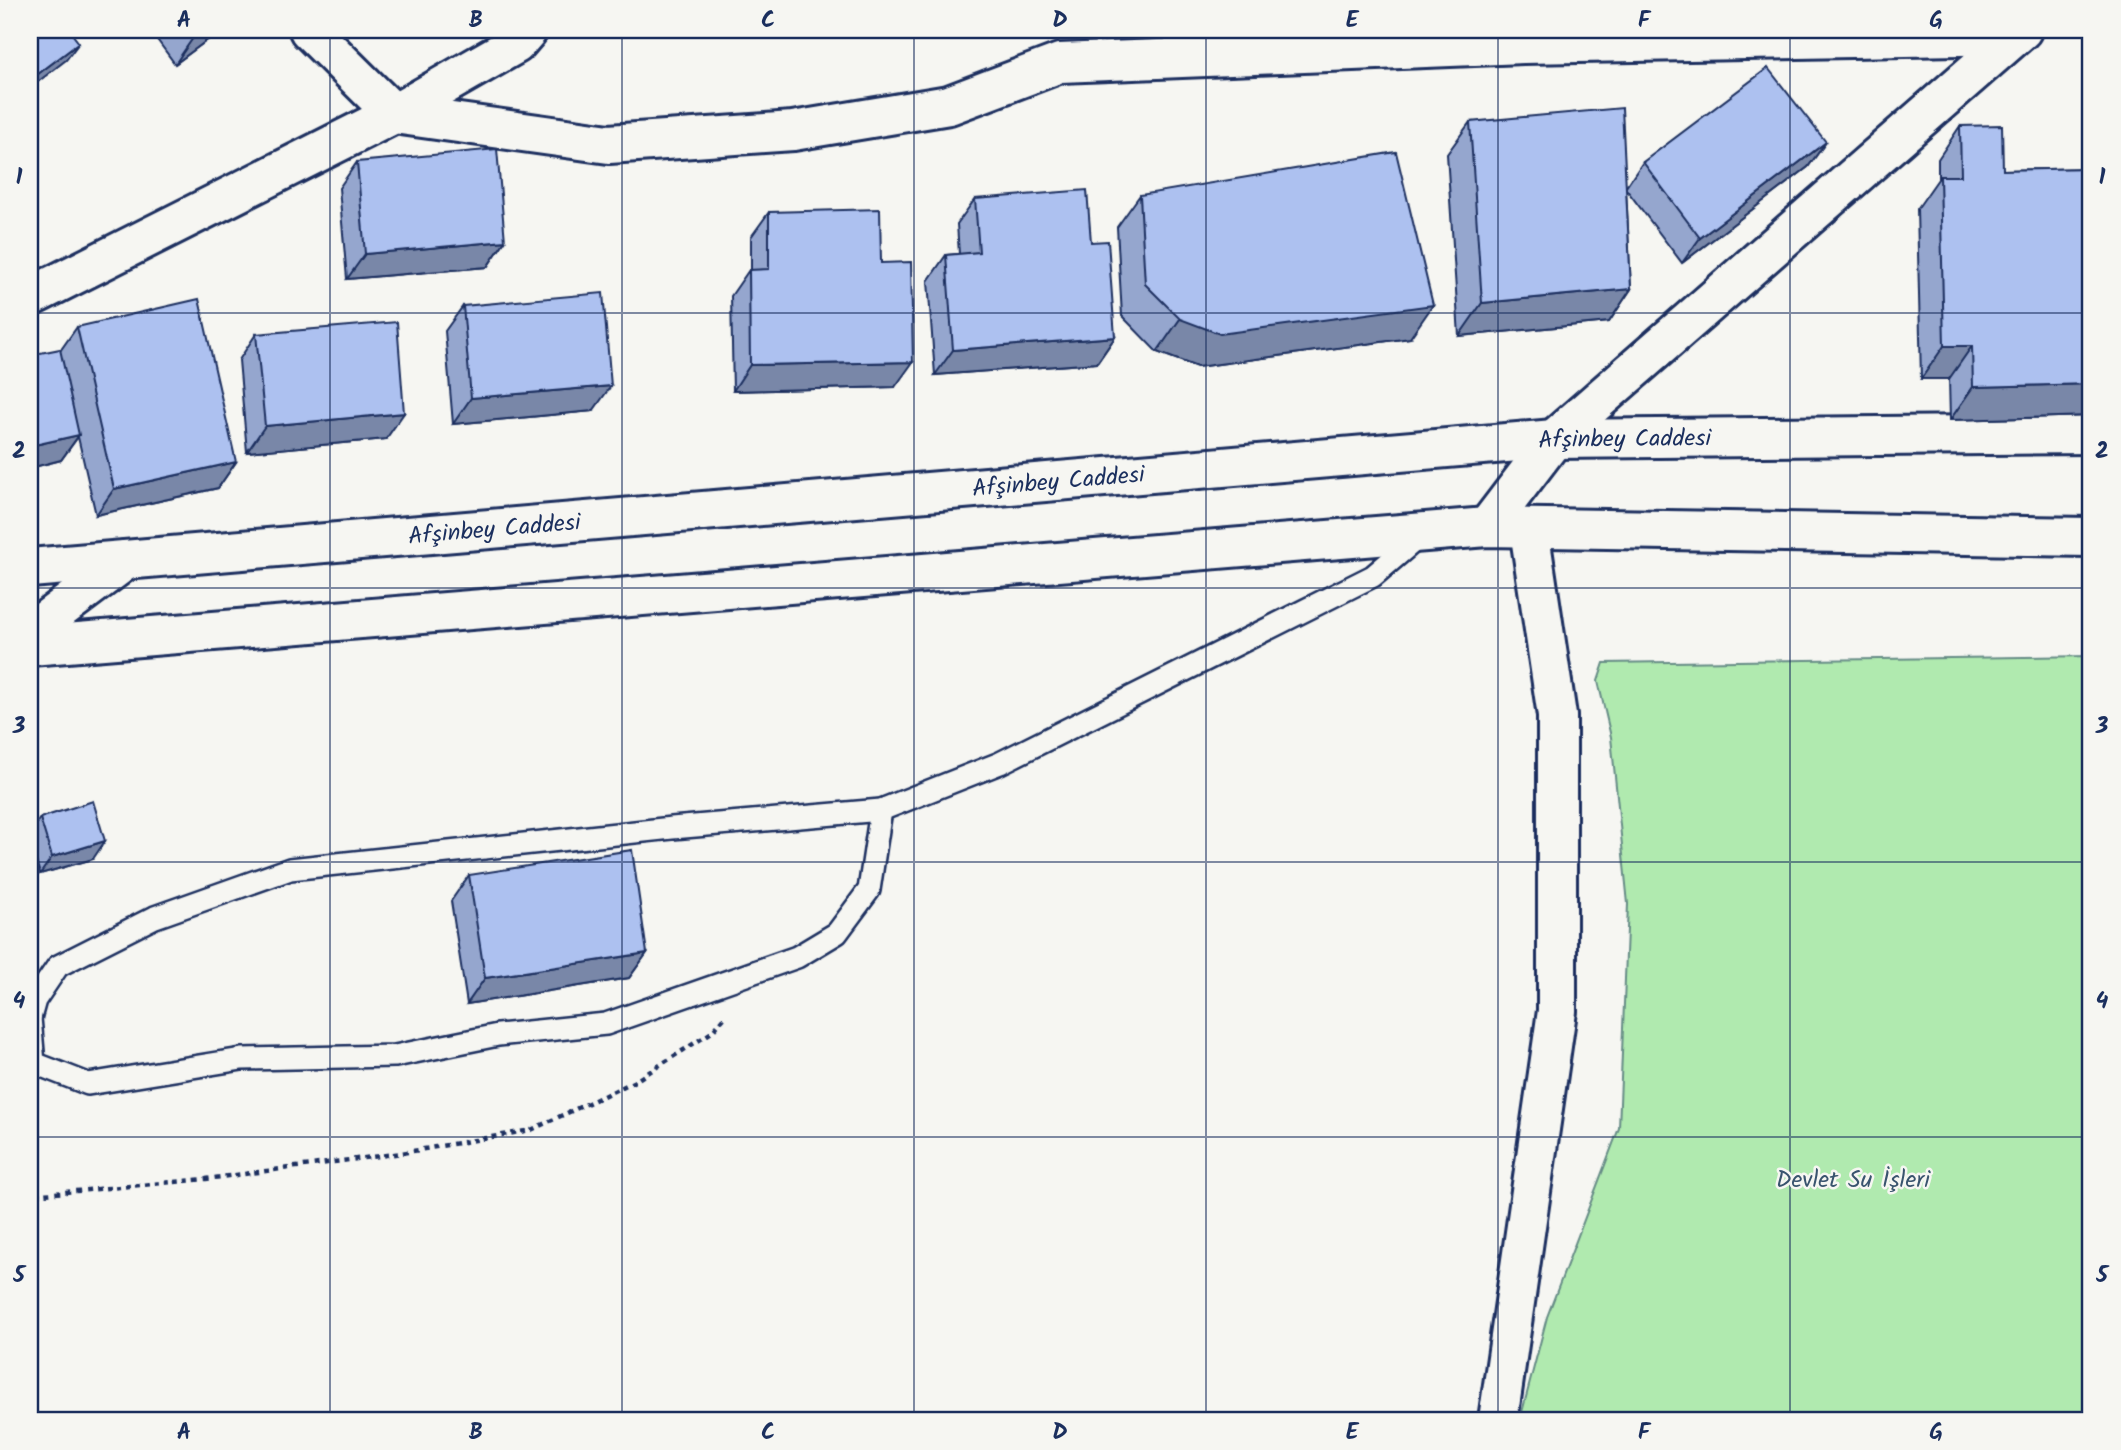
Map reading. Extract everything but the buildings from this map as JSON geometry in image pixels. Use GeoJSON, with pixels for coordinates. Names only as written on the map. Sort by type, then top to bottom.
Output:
{"type":"FeatureCollection","features":[{"type":"Feature","properties":{"kind":"main road"},"geometry":{"type":"LineString","coordinates":[[309,30],[394,114],[609,144],[793,131],[949,105],[1060,63],[1523,44],[2017,32]]}},
{"type":"Feature","properties":{"kind":"main road"},"geometry":{"type":"LineString","coordinates":[[30,297],[394,114],[516,44],[528,30]]}},
{"type":"Feature","properties":{"kind":"main road"},"geometry":{"type":"LineString","coordinates":[[1487,527],[1554,439],[2017,32]]}},
{"type":"Feature","properties":{"kind":"main road","name":"Afşinbey Caddesi"},"geometry":{"type":"LineString","coordinates":[[30,568],[1554,439],[2091,434]]}},
{"type":"Feature","properties":{"kind":"main road"},"geometry":{"type":"LineString","coordinates":[[30,646],[1487,527],[2091,537]]}},
{"type":"Feature","properties":{"kind":"main road"},"geometry":{"type":"LineString","coordinates":[[1497,1420],[1557,1011],[1557,716],[1529,529]]}},
{"type":"Feature","properties":{"kind":"main road"},"geometry":{"type":"LineString","coordinates":[[30,632],[127,559]]}},
{"type":"Feature","properties":{"kind":"lane"},"geometry":{"type":"LineString","coordinates":[[881,810],[869,890],[837,933],[797,957],[606,1024],[498,1035],[395,1056],[242,1059],[88,1084],[34,1063],[30,1018],[35,1000],[58,965],[155,918],[290,869],[672,828],[881,810],[1000,763],[1373,576],[1424,533]]}},
{"type":"Feature","properties":{"kind":"path"},"geometry":{"type":"LineString","coordinates":[[30,1188],[33,1195],[206,1179],[401,1153],[531,1130],[635,1081],[712,1032],[728,1014]]}},
{"type":"Feature","properties":{"kind":"green space","name":"Devlet Su İşleri"},"geometry":{"type":"Polygon","coordinates":[[[2091,656],[2091,1420],[1520,1420],[1547,1317],[1619,1128],[1628,904],[1611,737],[1598,681],[1604,663],[2091,656]]]}}]}
